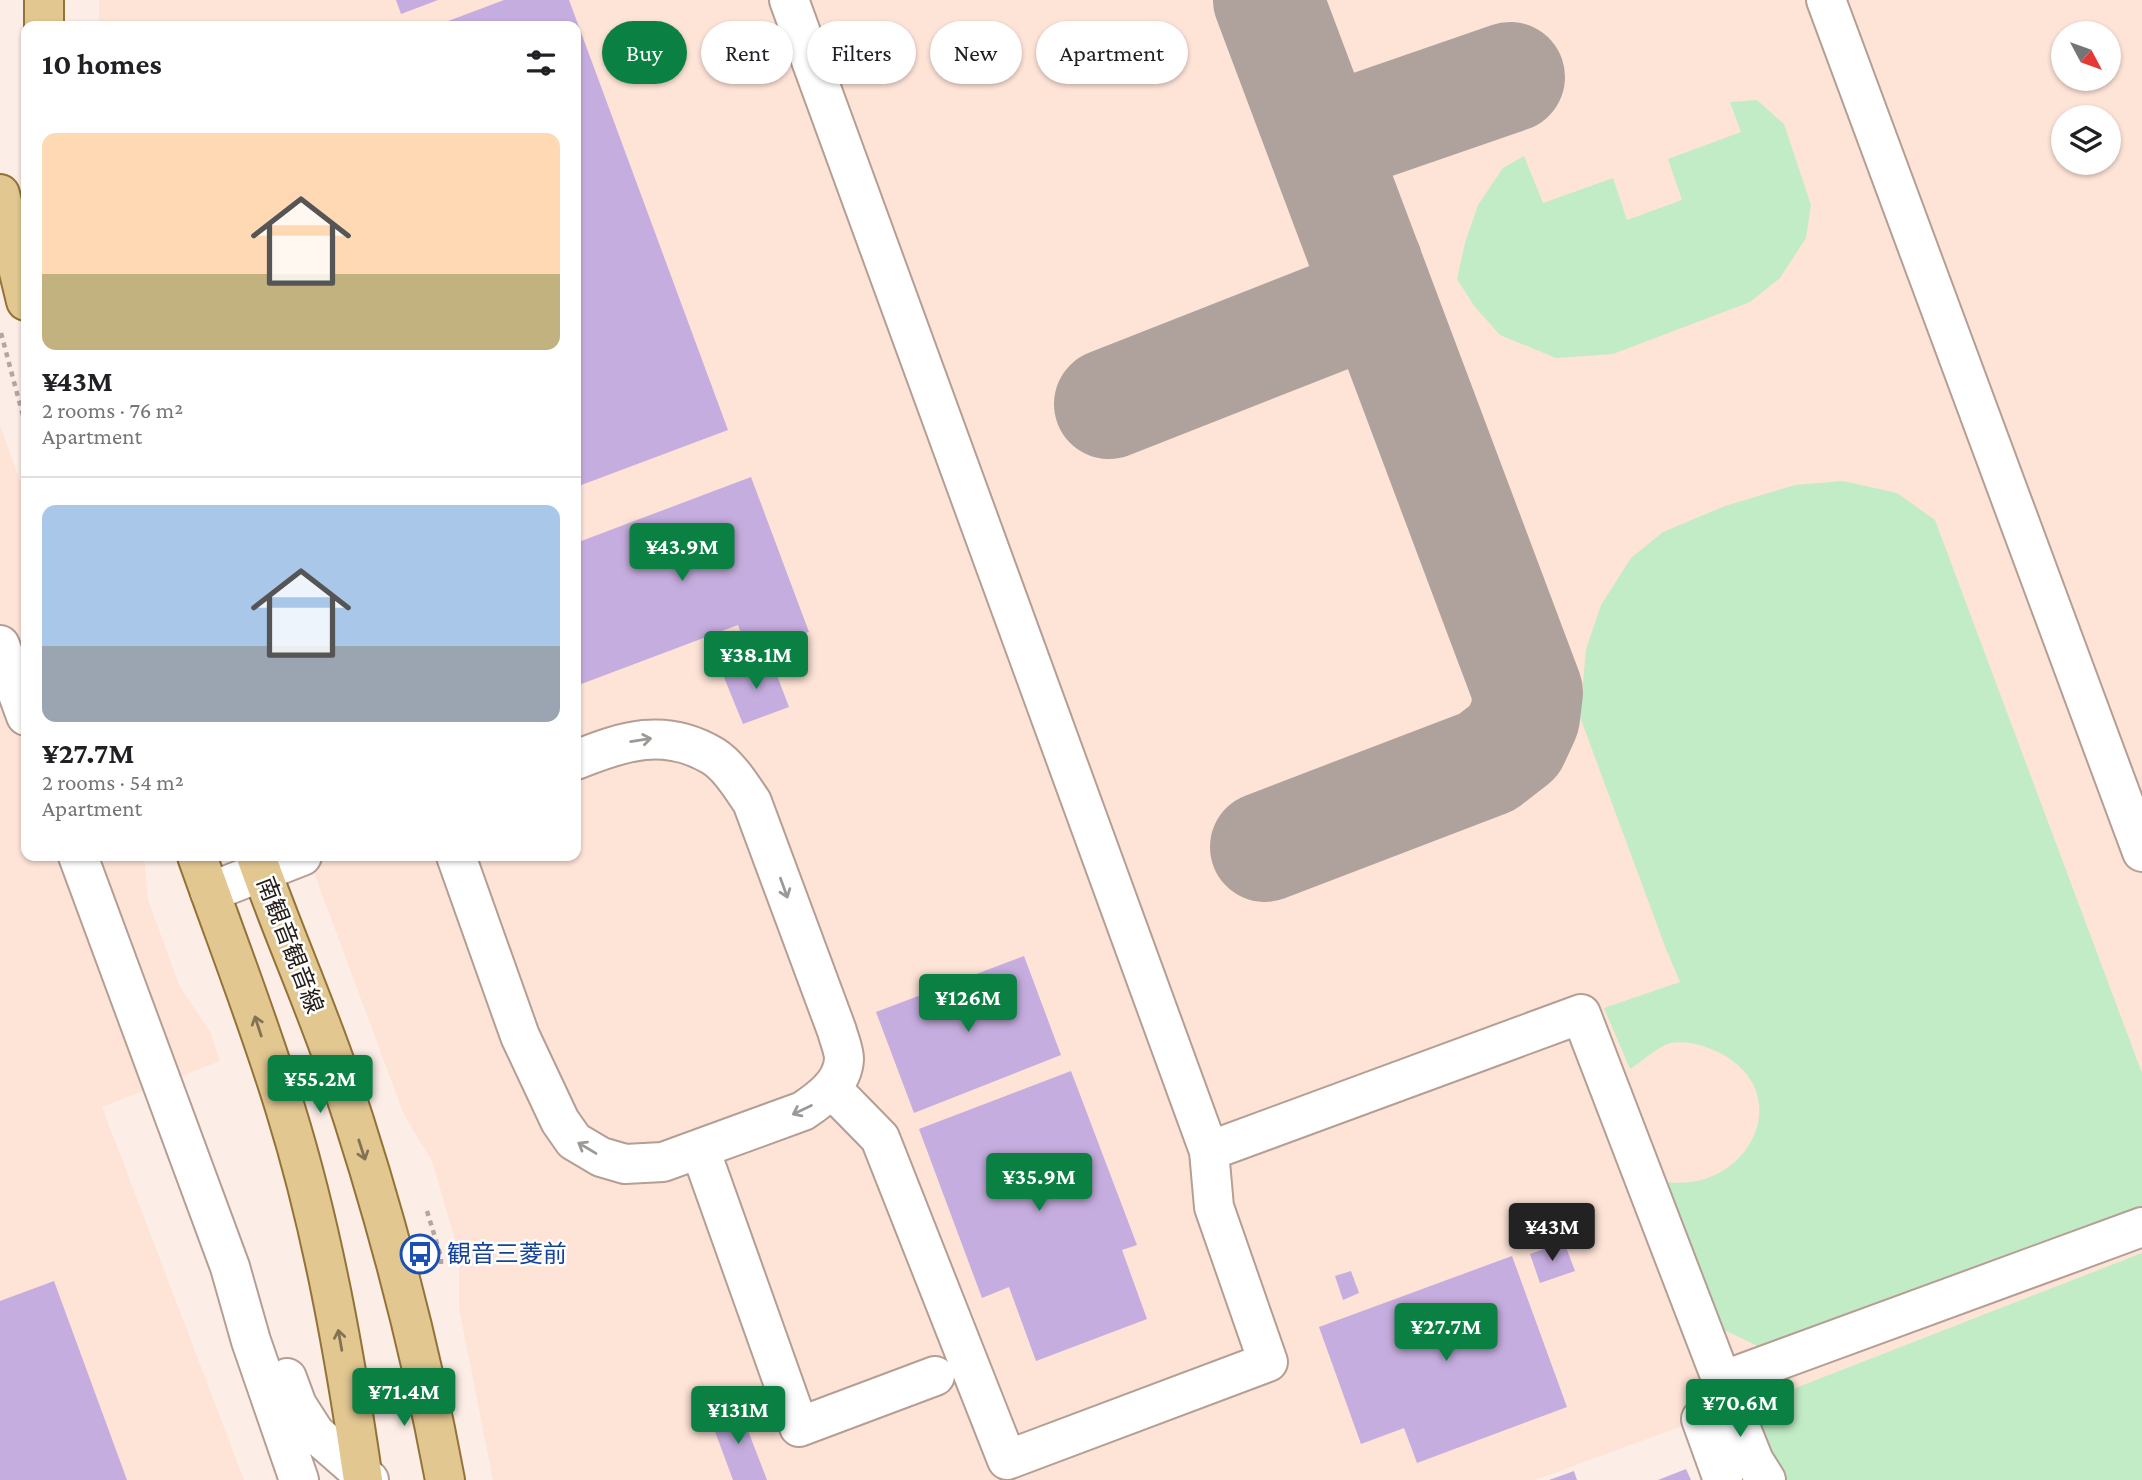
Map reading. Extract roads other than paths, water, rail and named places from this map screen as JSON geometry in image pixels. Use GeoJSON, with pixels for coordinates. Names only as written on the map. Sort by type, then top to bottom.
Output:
{"type":"FeatureCollection","features":[{"type":"Feature","properties":{"kind":"main road"},"geometry":{"type":"LineString","coordinates":[[44,0],[44,21]]}},
{"type":"Feature","properties":{"kind":"main road"},"geometry":{"type":"LineString","coordinates":[[0,194],[21,280]]}},
{"type":"Feature","properties":{"kind":"main road"},"geometry":{"type":"LineString","coordinates":[[199,861],[282,1100],[309,1195],[331,1290],[365,1478]]}},
{"type":"Feature","properties":{"kind":"main road","name":"南観音観音線"},"geometry":{"type":"LineString","coordinates":[[259,864],[337,1069],[395,1254],[423,1364],[445,1480]]}},
{"type":"Feature","properties":{"kind":"street"},"geometry":{"type":"LineString","coordinates":[[789,0],[1209,1151],[1214,1207],[1268,1362],[1007,1460],[880,1138],[831,1087]]}},
{"type":"Feature","properties":{"kind":"street"},"geometry":{"type":"LineString","coordinates":[[1826,0],[2142,852]]}},
{"type":"Feature","properties":{"kind":"street"},"geometry":{"type":"LineString","coordinates":[[0,645],[21,702]]}},
{"type":"Feature","properties":{"kind":"street"},"geometry":{"type":"LineString","coordinates":[[458,861],[520,1036],[560,1121],[574,1141],[601,1157],[625,1164],[663,1162],[803,1111],[819,1101],[840,1077],[844,1057],[837,1031],[752,802],[736,779],[714,756],[683,744],[652,737],[614,744],[581,758]]}},
{"type":"Feature","properties":{"kind":"street"},"geometry":{"type":"LineString","coordinates":[[80,861],[230,1267],[251,1341],[299,1480]]}},
{"type":"Feature","properties":{"kind":"street"},"geometry":{"type":"LineString","coordinates":[[210,892],[259,864]]}},
{"type":"Feature","properties":{"kind":"street"},"geometry":{"type":"LineString","coordinates":[[1209,1151],[1581,1014],[1722,1381],[1754,1461],[1766,1480]]}},
{"type":"Feature","properties":{"kind":"street"},"geometry":{"type":"LineString","coordinates":[[700,1149],[799,1427],[935,1376]]}},
{"type":"Feature","properties":{"kind":"street"},"geometry":{"type":"LineString","coordinates":[[1722,1381],[2142,1227]]}},
{"type":"Feature","properties":{"kind":"street"},"geometry":{"type":"LineString","coordinates":[[230,1267],[284,1370],[306,1421],[315,1433],[365,1478]]}},
{"type":"Feature","properties":{"kind":"street"},"geometry":{"type":"LineString","coordinates":[[1701,1419],[1723,1480]]}},
{"type":"Feature","properties":{"kind":"place","name":"観音三菱前"},"geometry":{"type":"Point","coordinates":[420,1254]}}]}
